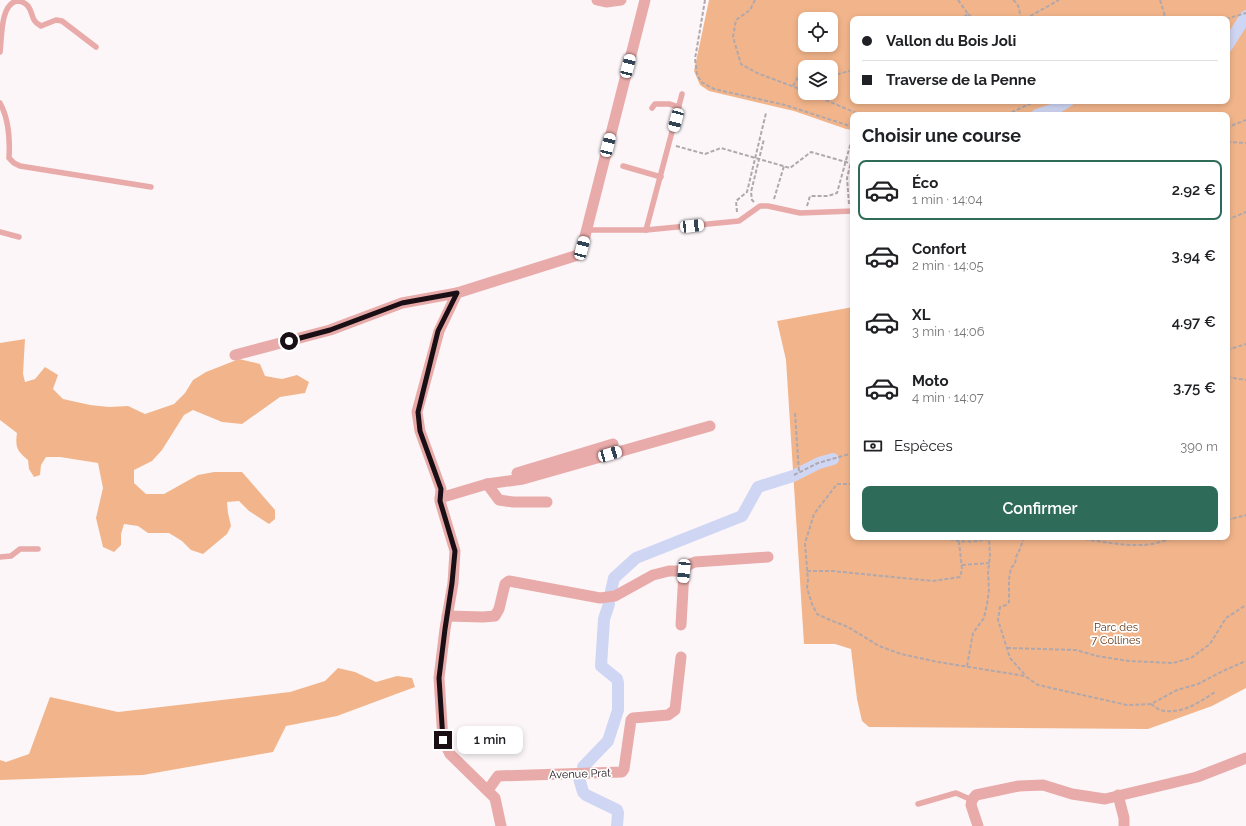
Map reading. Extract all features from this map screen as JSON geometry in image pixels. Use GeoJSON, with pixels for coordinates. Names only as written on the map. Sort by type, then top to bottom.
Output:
{"type":"FeatureCollection","features":[{"type":"Feature","properties":{"kind":"street"},"geometry":{"type":"LineString","coordinates":[[597,0],[606,2],[621,0]]}},
{"type":"Feature","properties":{"kind":"street"},"geometry":{"type":"LineString","coordinates":[[235,355],[330,330],[402,303],[457,293],[578,255],[582,248],[587,230],[645,0]]}},
{"type":"Feature","properties":{"kind":"street"},"geometry":{"type":"LineString","coordinates":[[457,293],[438,331],[418,412],[420,431],[441,489],[440,501],[455,551],[439,678],[443,740],[450,754],[495,798],[501,826]]}},
{"type":"Feature","properties":{"kind":"street"},"geometry":{"type":"LineString","coordinates":[[440,498],[487,484],[523,479],[710,426]]}},
{"type":"Feature","properties":{"kind":"street"},"geometry":{"type":"LineString","coordinates":[[487,484],[498,477],[613,444]]}},
{"type":"Feature","properties":{"kind":"street"},"geometry":{"type":"LineString","coordinates":[[487,484],[499,500],[513,502],[547,502]]}},
{"type":"Feature","properties":{"kind":"street"},"geometry":{"type":"LineString","coordinates":[[681,625],[684,571],[688,565],[695,562],[768,557]]}},
{"type":"Feature","properties":{"kind":"street"},"geometry":{"type":"LineString","coordinates":[[447,616],[483,618],[495,616],[500,609],[505,584],[510,581],[600,598],[614,596],[653,575],[669,571],[684,571]]}},
{"type":"Feature","properties":{"kind":"street","name":"Avenue Prat"},"geometry":{"type":"LineString","coordinates":[[488,790],[498,776],[622,772],[624,770],[631,720],[633,718],[668,715],[675,710],[680,657]]}},
{"type":"Feature","properties":{"kind":"street"},"geometry":{"type":"LineString","coordinates":[[978,826],[971,804],[976,795],[1019,786],[1043,785],[1072,794],[1105,799],[1197,777],[1245,760]]}},
{"type":"Feature","properties":{"kind":"street"},"geometry":{"type":"LineString","coordinates":[[1118,796],[1125,826]]}},
{"type":"Feature","properties":{"kind":"lane"},"geometry":{"type":"LineString","coordinates":[[0,52],[2,21],[5,12],[10,5],[19,1],[28,6],[32,19],[36,24],[41,26],[56,20],[62,21],[96,47]]}},
{"type":"Feature","properties":{"kind":"lane"},"geometry":{"type":"LineString","coordinates":[[646,230],[682,94]]}},
{"type":"Feature","properties":{"kind":"lane"},"geometry":{"type":"LineString","coordinates":[[0,103],[5,112],[10,149],[9,158],[14,163],[20,166],[150,187]]}},
{"type":"Feature","properties":{"kind":"lane"},"geometry":{"type":"LineString","coordinates":[[652,108],[655,104],[660,103],[679,107]]}},
{"type":"Feature","properties":{"kind":"lane"},"geometry":{"type":"LineString","coordinates":[[623,166],[661,177]]}},
{"type":"Feature","properties":{"kind":"lane"},"geometry":{"type":"LineString","coordinates":[[587,230],[646,230],[738,221],[744,219],[759,207],[768,206],[800,213],[850,211]]}},
{"type":"Feature","properties":{"kind":"lane"},"geometry":{"type":"LineString","coordinates":[[0,232],[19,237]]}},
{"type":"Feature","properties":{"kind":"lane"},"geometry":{"type":"LineString","coordinates":[[0,557],[11,556],[20,550],[38,549]]}},
{"type":"Feature","properties":{"kind":"lane"},"geometry":{"type":"LineString","coordinates":[[918,804],[956,793],[972,800]]}},
{"type":"Feature","properties":{"kind":"path"},"geometry":{"type":"LineString","coordinates":[[705,0],[695,59],[697,74],[702,82],[714,88],[784,104],[850,126]]}},
{"type":"Feature","properties":{"kind":"path"},"geometry":{"type":"LineString","coordinates":[[755,0],[750,10],[736,20],[733,37],[741,64],[756,72],[798,88]]}},
{"type":"Feature","properties":{"kind":"path"},"geometry":{"type":"LineString","coordinates":[[958,0],[970,16]]}},
{"type":"Feature","properties":{"kind":"path"},"geometry":{"type":"LineString","coordinates":[[1013,0],[1020,8],[1021,16]]}},
{"type":"Feature","properties":{"kind":"path"},"geometry":{"type":"LineString","coordinates":[[1030,16],[1059,0]]}},
{"type":"Feature","properties":{"kind":"path"},"geometry":{"type":"LineString","coordinates":[[1160,0],[1165,16]]}},
{"type":"Feature","properties":{"kind":"path"},"geometry":{"type":"LineString","coordinates":[[1230,18],[1246,14]]}},
{"type":"Feature","properties":{"kind":"path"},"geometry":{"type":"LineString","coordinates":[[838,74],[850,71]]}},
{"type":"Feature","properties":{"kind":"path"},"geometry":{"type":"LineString","coordinates":[[793,86],[798,77]]}},
{"type":"Feature","properties":{"kind":"path"},"geometry":{"type":"LineString","coordinates":[[826,100],[854,112]]}},
{"type":"Feature","properties":{"kind":"path"},"geometry":{"type":"LineString","coordinates":[[1012,112],[1030,104]]}},
{"type":"Feature","properties":{"kind":"path"},"geometry":{"type":"LineString","coordinates":[[759,207],[752,200],[751,192],[766,113]]}},
{"type":"Feature","properties":{"kind":"path"},"geometry":{"type":"LineString","coordinates":[[1230,127],[1246,120]]}},
{"type":"Feature","properties":{"kind":"path"},"geometry":{"type":"LineString","coordinates":[[738,221],[736,201],[747,192],[764,139]]}},
{"type":"Feature","properties":{"kind":"path"},"geometry":{"type":"LineString","coordinates":[[1230,142],[1246,143]]}},
{"type":"Feature","properties":{"kind":"path"},"geometry":{"type":"LineString","coordinates":[[669,145],[705,154],[721,148],[790,168],[811,152],[850,163]]}},
{"type":"Feature","properties":{"kind":"path"},"geometry":{"type":"LineString","coordinates":[[806,213],[810,196],[828,196],[837,193],[850,146]]}},
{"type":"Feature","properties":{"kind":"path"},"geometry":{"type":"LineString","coordinates":[[772,207],[784,166]]}},
{"type":"Feature","properties":{"kind":"path"},"geometry":{"type":"LineString","coordinates":[[850,169],[847,178],[850,203]]}},
{"type":"Feature","properties":{"kind":"path"},"geometry":{"type":"LineString","coordinates":[[1230,219],[1246,212]]}},
{"type":"Feature","properties":{"kind":"path"},"geometry":{"type":"LineString","coordinates":[[1230,349],[1246,344]]}},
{"type":"Feature","properties":{"kind":"path"},"geometry":{"type":"LineString","coordinates":[[1230,377],[1246,380]]}},
{"type":"Feature","properties":{"kind":"path"},"geometry":{"type":"LineString","coordinates":[[795,412],[799,472]]}},
{"type":"Feature","properties":{"kind":"path"},"geometry":{"type":"LineString","coordinates":[[794,475],[818,463],[850,454]]}},
{"type":"Feature","properties":{"kind":"path"},"geometry":{"type":"LineString","coordinates":[[850,484],[837,484],[814,514],[805,543],[807,588],[817,614],[848,627],[879,646],[901,654],[938,662],[1025,676]]}},
{"type":"Feature","properties":{"kind":"path"},"geometry":{"type":"LineString","coordinates":[[1230,519],[1246,515]]}},
{"type":"Feature","properties":{"kind":"path"},"geometry":{"type":"LineString","coordinates":[[953,540],[959,542],[979,540]]}},
{"type":"Feature","properties":{"kind":"path"},"geometry":{"type":"LineString","coordinates":[[967,666],[973,633],[984,618],[988,604],[989,540]]}},
{"type":"Feature","properties":{"kind":"path"},"geometry":{"type":"LineString","coordinates":[[1023,540],[1016,557],[1015,564],[1011,568],[1009,579],[1009,602],[1000,607],[998,620],[1010,658],[1025,676],[1038,685],[1127,705],[1151,704],[1177,690],[1198,684],[1246,661]]}},
{"type":"Feature","properties":{"kind":"path"},"geometry":{"type":"LineString","coordinates":[[1094,540],[1114,544],[1143,546],[1164,540]]}},
{"type":"Feature","properties":{"kind":"path"},"geometry":{"type":"LineString","coordinates":[[807,571],[832,571],[933,581],[960,577],[962,565],[959,542]]}},
{"type":"Feature","properties":{"kind":"path"},"geometry":{"type":"LineString","coordinates":[[962,565],[989,563]]}},
{"type":"Feature","properties":{"kind":"path"},"geometry":{"type":"LineString","coordinates":[[1008,648],[1076,650],[1097,656],[1129,661],[1173,663],[1191,658],[1210,644],[1226,618],[1246,605]]}},
{"type":"Feature","properties":{"kind":"path"},"geometry":{"type":"LineString","coordinates":[[1151,704],[1164,712],[1179,710],[1198,704],[1215,692]]}},
{"type":"Feature","properties":{"kind":"green space","name":"Parc des 7 Collines"},"geometry":{"type":"Polygon","coordinates":[[[709,0],[1246,0],[1246,688],[1212,706],[1148,729],[869,727],[862,721],[857,699],[851,649],[835,644],[804,644],[786,360],[777,321],[850,308],[850,540],[1230,540],[1230,112],[850,112],[850,130],[794,111],[709,91],[700,85],[694,71],[709,0]]]}},
{"type":"Feature","properties":{"kind":"green space"},"geometry":{"type":"Polygon","coordinates":[[[25,339],[23,374],[25,382],[35,379],[45,367],[58,375],[53,389],[63,399],[90,405],[109,407],[128,406],[145,414],[174,404],[185,393],[193,380],[206,372],[239,359],[260,364],[265,376],[282,379],[297,375],[309,382],[305,393],[280,397],[242,424],[222,422],[193,410],[184,415],[162,450],[152,461],[134,470],[134,483],[146,494],[164,494],[198,475],[214,472],[242,472],[275,510],[275,519],[269,524],[249,511],[239,501],[227,502],[231,526],[227,534],[203,554],[191,550],[182,541],[169,533],[148,533],[138,526],[124,524],[121,534],[121,545],[114,552],[103,547],[96,518],[103,488],[98,463],[60,457],[46,457],[41,465],[40,475],[34,477],[29,469],[28,460],[21,454],[18,448],[16,442],[17,433],[0,420],[0,343],[25,339]]]}},
{"type":"Feature","properties":{"kind":"green space"},"geometry":{"type":"Polygon","coordinates":[[[338,668],[355,672],[376,682],[397,676],[412,678],[415,687],[337,716],[286,726],[273,752],[143,775],[0,780],[0,760],[6,762],[29,754],[50,697],[118,712],[290,692],[325,681],[338,668]]]}},
{"type":"Feature","properties":{"kind":"waterway"},"geometry":{"type":"LineString","coordinates":[[1230,41],[1246,16]]}},
{"type":"Feature","properties":{"kind":"waterway"},"geometry":{"type":"LineString","coordinates":[[1046,112],[1063,104]]}},
{"type":"Feature","properties":{"kind":"waterway"},"geometry":{"type":"LineString","coordinates":[[611,591],[614,578],[636,558],[742,516],[758,487],[793,476],[819,463],[833,459]]}},
{"type":"Feature","properties":{"kind":"waterway"},"geometry":{"type":"LineString","coordinates":[[583,767],[608,741],[618,710],[617,679],[601,666],[604,619],[609,604]]}},
{"type":"Feature","properties":{"kind":"waterway"},"geometry":{"type":"LineString","coordinates":[[579,778],[583,792],[586,795],[617,810],[617,826]]}},
{"type":"Feature","properties":{"kind":"route"},"geometry":{"type":"LineString","coordinates":[[289,341],[330,330],[402,303],[457,293],[438,331],[418,412],[420,431],[441,489],[440,501],[455,551],[439,678],[443,740]]}}]}
